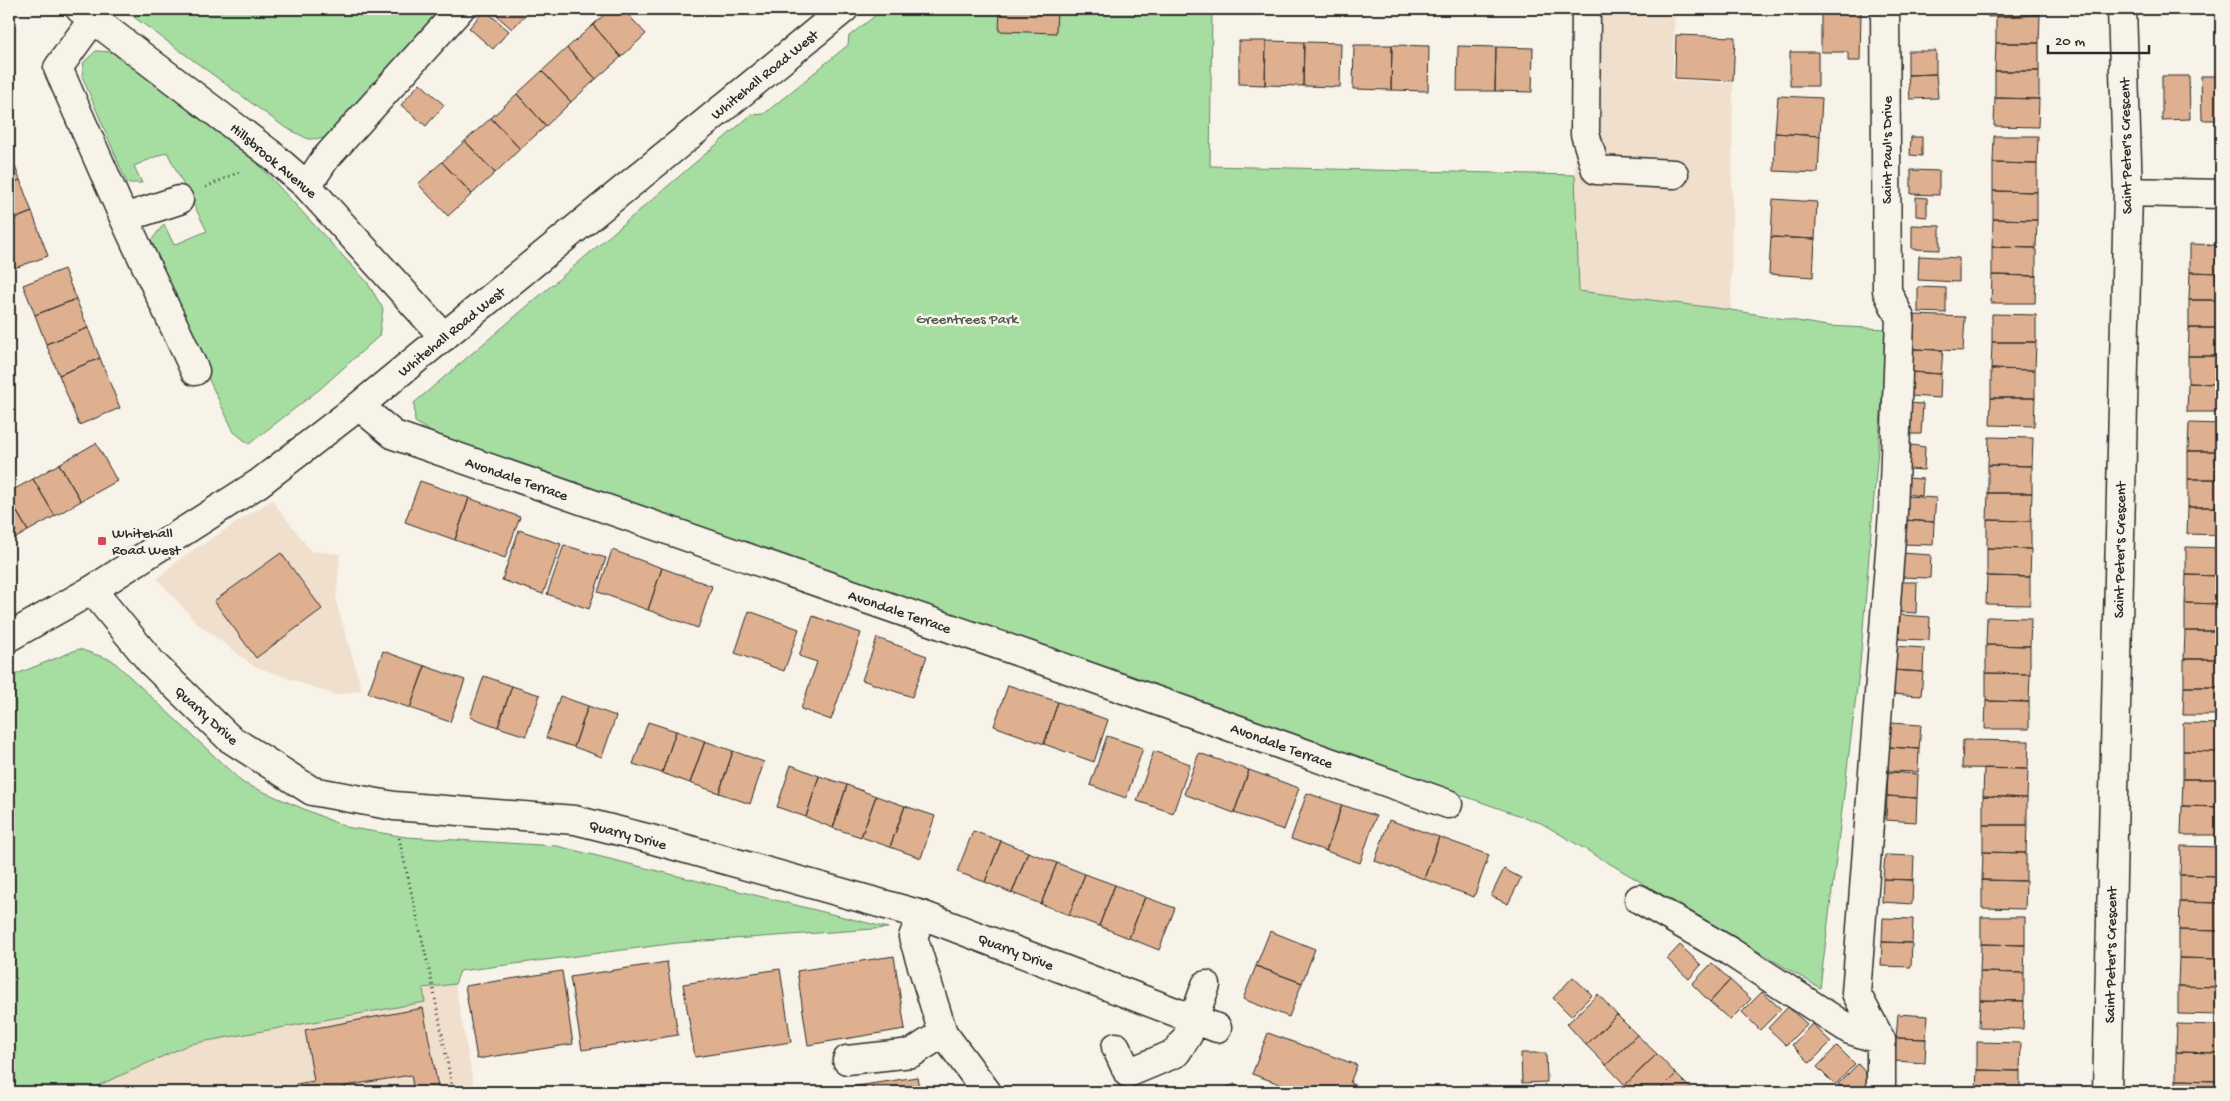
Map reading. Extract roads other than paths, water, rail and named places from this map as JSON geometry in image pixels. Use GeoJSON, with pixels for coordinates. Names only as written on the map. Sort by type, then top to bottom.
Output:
{"type":"FeatureCollection","features":[{"type":"Feature","properties":{"kind":"street"},"geometry":{"type":"LineString","coordinates":[[307,186],[325,159],[460,9]]}},
{"type":"Feature","properties":{"kind":"street","name":"Whitehall Road West"},"geometry":{"type":"LineString","coordinates":[[10,634],[92,590],[259,483],[359,406],[844,9]]}},
{"type":"Feature","properties":{"kind":"street"},"geometry":{"type":"LineString","coordinates":[[1586,9],[1584,134],[1596,170],[1674,174]]}},
{"type":"Feature","properties":{"kind":"street","name":"Saint Paul's Drive"},"geometry":{"type":"LineString","coordinates":[[1880,1040],[1856,993],[1893,512],[1900,318],[1886,291],[1885,9]]}},
{"type":"Feature","properties":{"kind":"street","name":"Saint Peter's Crescent"},"geometry":{"type":"LineString","coordinates":[[2107,1092],[2128,192],[2122,9]]}},
{"type":"Feature","properties":{"kind":"street"},"geometry":{"type":"LineString","coordinates":[[87,14],[58,68],[124,218],[195,371]]}},
{"type":"Feature","properties":{"kind":"street","name":"Hillsbrook Avenue"},"geometry":{"type":"LineString","coordinates":[[87,14],[268,152],[307,186],[444,337]]}},
{"type":"Feature","properties":{"kind":"street"},"geometry":{"type":"LineString","coordinates":[[2128,192],[2221,194]]}},
{"type":"Feature","properties":{"kind":"street"},"geometry":{"type":"LineString","coordinates":[[124,218],[179,200]]}},
{"type":"Feature","properties":{"kind":"street","name":"Avondale Terrace"},"geometry":{"type":"LineString","coordinates":[[359,406],[394,435],[1039,659],[1448,804]]}},
{"type":"Feature","properties":{"kind":"street","name":"Quarry Drive"},"geometry":{"type":"LineString","coordinates":[[92,590],[152,663],[229,738],[312,791],[394,806],[576,820],[922,915],[1205,1023]]}},
{"type":"Feature","properties":{"kind":"street"},"geometry":{"type":"LineString","coordinates":[[1640,899],[1729,951],[1850,1030],[1880,1040],[1881,1092]]}},
{"type":"Feature","properties":{"kind":"street"},"geometry":{"type":"LineString","coordinates":[[922,915],[913,937],[943,1033],[987,1092]]}},
{"type":"Feature","properties":{"kind":"street"},"geometry":{"type":"LineString","coordinates":[[1116,1047],[1128,1073],[1176,1053],[1188,1035],[1205,1023],[1206,985]]}},
{"type":"Feature","properties":{"kind":"street"},"geometry":{"type":"LineString","coordinates":[[847,1060],[912,1053],[943,1033]]}},
{"type":"Feature","properties":{"kind":"place","name":"Whitehall Road West"},"geometry":{"type":"Point","coordinates":[102,541]}},
{"type":"Feature","properties":{"kind":"park label","name":"Greentrees Park"},"geometry":{"type":"Point","coordinates":[967,318]}}]}
